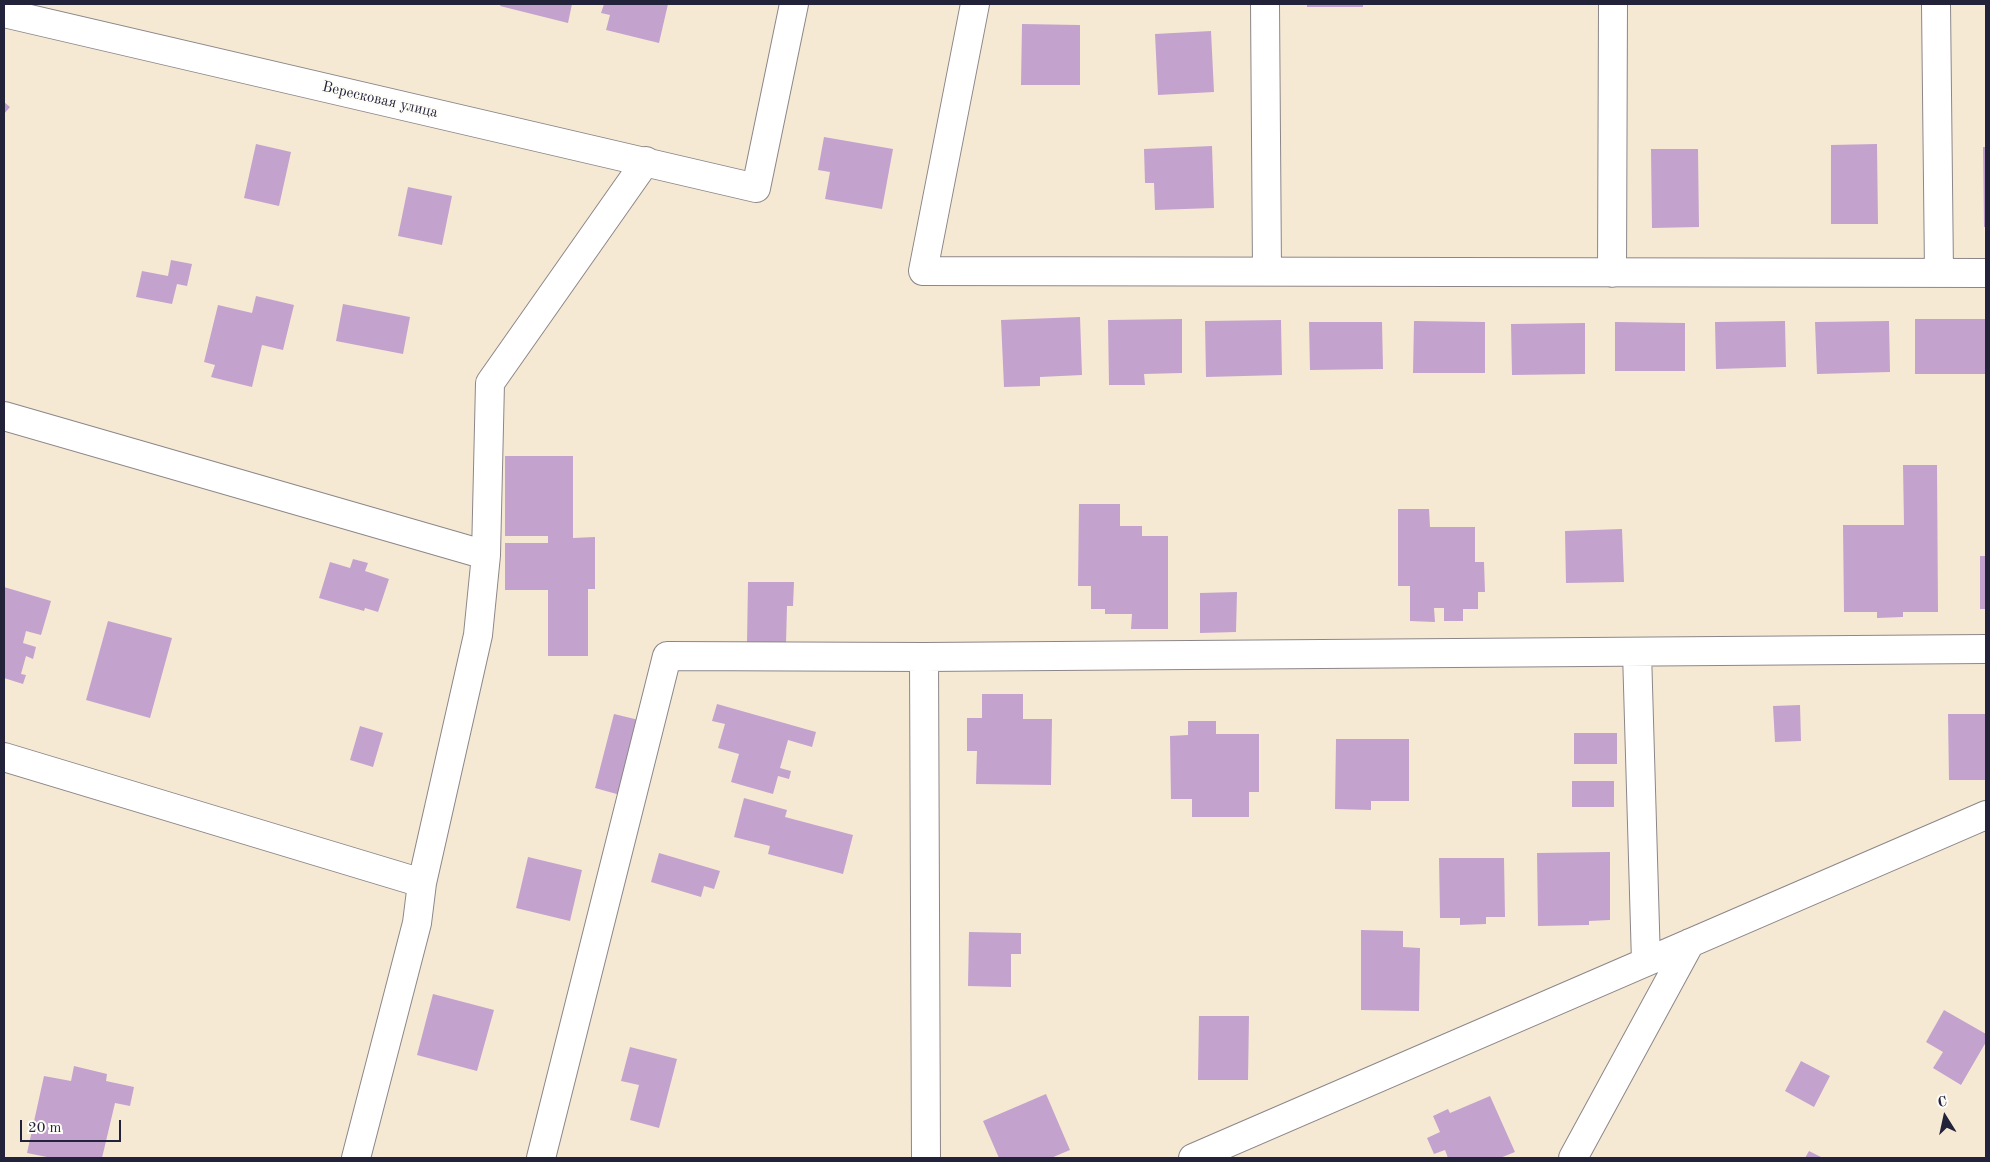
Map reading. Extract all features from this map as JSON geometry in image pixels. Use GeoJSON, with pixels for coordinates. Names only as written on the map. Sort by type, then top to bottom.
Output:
{"type":"FeatureCollection","features":[{"type":"Feature","properties":{"kind":"street","name":"Вересковая улица"},"geometry":{"type":"LineString","coordinates":[[4,13],[756,188],[794,4]]}},
{"type":"Feature","properties":{"kind":"street"},"geometry":{"type":"LineString","coordinates":[[975,4],[923,271],[1986,273]]}},
{"type":"Feature","properties":{"kind":"street"},"geometry":{"type":"LineString","coordinates":[[1265,4],[1268,272]]}},
{"type":"Feature","properties":{"kind":"street"},"geometry":{"type":"LineString","coordinates":[[1612,273],[1613,4]]}},
{"type":"Feature","properties":{"kind":"street"},"geometry":{"type":"LineString","coordinates":[[1936,4],[1939,273]]}},
{"type":"Feature","properties":{"kind":"street"},"geometry":{"type":"LineString","coordinates":[[356,1158],[417,924],[422,883],[478,634],[486,555],[490,383],[646,161]]}},
{"type":"Feature","properties":{"kind":"street"},"geometry":{"type":"LineString","coordinates":[[4,416],[486,555]]}},
{"type":"Feature","properties":{"kind":"street"},"geometry":{"type":"LineString","coordinates":[[541,1158],[667,656],[924,657],[1986,649]]}},
{"type":"Feature","properties":{"kind":"street"},"geometry":{"type":"LineString","coordinates":[[1637,652],[1646,962]]}},
{"type":"Feature","properties":{"kind":"street"},"geometry":{"type":"LineString","coordinates":[[924,657],[926,1158]]}},
{"type":"Feature","properties":{"kind":"street"},"geometry":{"type":"LineString","coordinates":[[4,757],[422,883]]}},
{"type":"Feature","properties":{"kind":"street"},"geometry":{"type":"LineString","coordinates":[[1194,1158],[1986,815]]}},
{"type":"Feature","properties":{"kind":"street"},"geometry":{"type":"LineString","coordinates":[[1573,1158],[1690,944]]}},
{"type":"Feature","properties":{"kind":"building"},"geometry":{"type":"Polygon","coordinates":[[[501,4],[572,4],[568,23],[500,6],[501,4]]]}},
{"type":"Feature","properties":{"kind":"building"},"geometry":{"type":"Polygon","coordinates":[[[604,4],[668,4],[659,43],[606,30],[610,15],[601,13],[604,4]]]}},
{"type":"Feature","properties":{"kind":"building"},"geometry":{"type":"Polygon","coordinates":[[[1307,4],[1363,4],[1363,7],[1307,7],[1307,4]]]}},
{"type":"Feature","properties":{"kind":"building"},"geometry":{"type":"Polygon","coordinates":[[[1022,24],[1080,25],[1080,85],[1021,85],[1022,24]]]}},
{"type":"Feature","properties":{"kind":"building"},"geometry":{"type":"Polygon","coordinates":[[[1211,31],[1214,92],[1158,95],[1155,34],[1211,31]]]}},
{"type":"Feature","properties":{"kind":"building"},"geometry":{"type":"Polygon","coordinates":[[[4,102],[10,107],[4,114],[4,102]]]}},
{"type":"Feature","properties":{"kind":"building"},"geometry":{"type":"Polygon","coordinates":[[[824,137],[893,149],[882,209],[825,199],[830,172],[818,170],[824,137]]]}},
{"type":"Feature","properties":{"kind":"building"},"geometry":{"type":"Polygon","coordinates":[[[256,144],[291,152],[279,206],[244,198],[256,144]]]}},
{"type":"Feature","properties":{"kind":"building"},"geometry":{"type":"Polygon","coordinates":[[[1877,144],[1878,224],[1831,224],[1831,145],[1877,144]]]}},
{"type":"Feature","properties":{"kind":"building"},"geometry":{"type":"Polygon","coordinates":[[[1212,146],[1214,208],[1155,210],[1154,183],[1145,183],[1144,149],[1212,146]]]}},
{"type":"Feature","properties":{"kind":"building"},"geometry":{"type":"Polygon","coordinates":[[[1983,147],[1986,147],[1986,227],[1984,227],[1983,147]]]}},
{"type":"Feature","properties":{"kind":"building"},"geometry":{"type":"Polygon","coordinates":[[[1651,149],[1698,149],[1699,227],[1652,228],[1651,149]]]}},
{"type":"Feature","properties":{"kind":"building"},"geometry":{"type":"Polygon","coordinates":[[[408,187],[452,196],[442,245],[398,236],[408,187]]]}},
{"type":"Feature","properties":{"kind":"building"},"geometry":{"type":"Polygon","coordinates":[[[171,260],[192,264],[187,286],[177,284],[172,304],[136,297],[142,271],[168,276],[171,260]]]}},
{"type":"Feature","properties":{"kind":"building"},"geometry":{"type":"Polygon","coordinates":[[[256,296],[294,305],[283,350],[262,345],[252,387],[211,377],[215,365],[204,362],[218,305],[252,313],[256,296]]]}},
{"type":"Feature","properties":{"kind":"building"},"geometry":{"type":"Polygon","coordinates":[[[343,304],[410,317],[403,354],[336,341],[343,304]]]}},
{"type":"Feature","properties":{"kind":"building"},"geometry":{"type":"Polygon","coordinates":[[[1080,317],[1082,375],[1040,377],[1040,386],[1004,387],[1001,320],[1080,317]]]}},
{"type":"Feature","properties":{"kind":"building"},"geometry":{"type":"Polygon","coordinates":[[[1182,319],[1182,373],[1144,374],[1145,385],[1109,385],[1108,320],[1182,319]]]}},
{"type":"Feature","properties":{"kind":"building"},"geometry":{"type":"Polygon","coordinates":[[[1915,319],[1986,319],[1986,374],[1915,374],[1915,319]]]}},
{"type":"Feature","properties":{"kind":"building"},"geometry":{"type":"Polygon","coordinates":[[[1281,320],[1282,375],[1206,377],[1205,321],[1281,320]]]}},
{"type":"Feature","properties":{"kind":"building"},"geometry":{"type":"Polygon","coordinates":[[[1414,321],[1485,322],[1485,373],[1413,373],[1414,321]]]}},
{"type":"Feature","properties":{"kind":"building"},"geometry":{"type":"Polygon","coordinates":[[[1785,321],[1786,367],[1716,369],[1715,322],[1785,321]]]}},
{"type":"Feature","properties":{"kind":"building"},"geometry":{"type":"Polygon","coordinates":[[[1889,321],[1890,372],[1817,374],[1815,322],[1889,321]]]}},
{"type":"Feature","properties":{"kind":"building"},"geometry":{"type":"Polygon","coordinates":[[[1309,322],[1382,322],[1383,369],[1310,370],[1309,322]]]}},
{"type":"Feature","properties":{"kind":"building"},"geometry":{"type":"Polygon","coordinates":[[[1615,322],[1685,323],[1685,371],[1615,371],[1615,322]]]}},
{"type":"Feature","properties":{"kind":"building"},"geometry":{"type":"Polygon","coordinates":[[[1585,323],[1585,374],[1512,375],[1511,324],[1585,323]]]}},
{"type":"Feature","properties":{"kind":"building"},"geometry":{"type":"Polygon","coordinates":[[[505,456],[573,456],[573,538],[595,537],[595,589],[588,589],[588,656],[548,656],[548,590],[505,590],[505,543],[548,543],[548,536],[505,536],[505,456]]]}},
{"type":"Feature","properties":{"kind":"building"},"geometry":{"type":"Polygon","coordinates":[[[1903,465],[1937,465],[1938,612],[1903,612],[1903,617],[1877,618],[1877,612],[1844,612],[1843,525],[1904,525],[1903,465]]]}},
{"type":"Feature","properties":{"kind":"building"},"geometry":{"type":"Polygon","coordinates":[[[1079,504],[1120,504],[1120,526],[1142,526],[1142,536],[1168,536],[1168,629],[1131,629],[1132,614],[1105,614],[1105,609],[1091,609],[1091,586],[1078,586],[1079,504]]]}},
{"type":"Feature","properties":{"kind":"building"},"geometry":{"type":"Polygon","coordinates":[[[1398,509],[1429,509],[1430,527],[1475,527],[1475,562],[1484,562],[1485,592],[1478,592],[1478,609],[1463,609],[1463,621],[1444,621],[1444,608],[1434,608],[1435,622],[1410,621],[1410,586],[1398,586],[1398,509]]]}},
{"type":"Feature","properties":{"kind":"building"},"geometry":{"type":"Polygon","coordinates":[[[1622,529],[1624,582],[1566,583],[1565,531],[1622,529]]]}},
{"type":"Feature","properties":{"kind":"building"},"geometry":{"type":"Polygon","coordinates":[[[1980,556],[1986,556],[1986,609],[1980,609],[1980,556]]]}},
{"type":"Feature","properties":{"kind":"building"},"geometry":{"type":"Polygon","coordinates":[[[353,559],[368,563],[365,571],[389,579],[378,612],[365,608],[364,611],[319,598],[330,562],[350,568],[353,559]]]}},
{"type":"Feature","properties":{"kind":"building"},"geometry":{"type":"Polygon","coordinates":[[[748,582],[794,582],[793,606],[787,606],[786,644],[747,644],[748,582]]]}},
{"type":"Feature","properties":{"kind":"building"},"geometry":{"type":"Polygon","coordinates":[[[4,587],[51,601],[41,635],[26,631],[23,643],[36,647],[33,659],[26,656],[21,674],[26,675],[23,684],[4,678],[4,587]]]}},
{"type":"Feature","properties":{"kind":"building"},"geometry":{"type":"Polygon","coordinates":[[[1237,592],[1236,632],[1200,633],[1200,593],[1237,592]]]}},
{"type":"Feature","properties":{"kind":"building"},"geometry":{"type":"Polygon","coordinates":[[[108,621],[172,638],[150,718],[86,700],[108,621]]]}},
{"type":"Feature","properties":{"kind":"building"},"geometry":{"type":"Polygon","coordinates":[[[982,694],[1023,694],[1023,719],[1052,719],[1051,785],[976,784],[977,751],[967,751],[967,718],[982,718],[982,694]]]}},
{"type":"Feature","properties":{"kind":"building"},"geometry":{"type":"Polygon","coordinates":[[[717,704],[816,732],[812,747],[788,740],[780,768],[791,771],[789,779],[778,776],[773,794],[731,782],[739,754],[718,748],[725,724],[712,721],[717,704]]]}},
{"type":"Feature","properties":{"kind":"building"},"geometry":{"type":"Polygon","coordinates":[[[1800,705],[1801,741],[1775,742],[1773,706],[1800,705]]]}},
{"type":"Feature","properties":{"kind":"building"},"geometry":{"type":"Polygon","coordinates":[[[614,714],[643,721],[624,796],[595,788],[614,714]]]}},
{"type":"Feature","properties":{"kind":"building"},"geometry":{"type":"Polygon","coordinates":[[[1948,714],[1986,714],[1986,780],[1949,780],[1948,714]]]}},
{"type":"Feature","properties":{"kind":"building"},"geometry":{"type":"Polygon","coordinates":[[[1188,721],[1216,721],[1216,734],[1259,734],[1259,792],[1249,792],[1249,817],[1192,817],[1192,799],[1171,799],[1170,736],[1188,735],[1188,721]]]}},
{"type":"Feature","properties":{"kind":"building"},"geometry":{"type":"Polygon","coordinates":[[[360,726],[383,733],[373,767],[350,760],[360,726]]]}},
{"type":"Feature","properties":{"kind":"building"},"geometry":{"type":"Polygon","coordinates":[[[1574,733],[1617,733],[1617,764],[1574,764],[1574,733]]]}},
{"type":"Feature","properties":{"kind":"building"},"geometry":{"type":"Polygon","coordinates":[[[1336,739],[1409,739],[1409,801],[1371,801],[1371,810],[1335,809],[1336,739]]]}},
{"type":"Feature","properties":{"kind":"building"},"geometry":{"type":"Polygon","coordinates":[[[1572,781],[1614,781],[1614,807],[1572,807],[1572,781]]]}},
{"type":"Feature","properties":{"kind":"building"},"geometry":{"type":"Polygon","coordinates":[[[744,798],[787,810],[785,817],[853,835],[843,874],[768,854],[770,846],[734,837],[744,798]]]}},
{"type":"Feature","properties":{"kind":"building"},"geometry":{"type":"Polygon","coordinates":[[[1610,852],[1610,920],[1589,921],[1589,925],[1538,926],[1537,853],[1610,852]]]}},
{"type":"Feature","properties":{"kind":"building"},"geometry":{"type":"Polygon","coordinates":[[[659,853],[720,871],[714,889],[704,886],[701,897],[651,882],[659,853]]]}},
{"type":"Feature","properties":{"kind":"building"},"geometry":{"type":"Polygon","coordinates":[[[528,857],[582,870],[570,921],[516,908],[528,857]]]}},
{"type":"Feature","properties":{"kind":"building"},"geometry":{"type":"Polygon","coordinates":[[[1439,858],[1504,858],[1505,917],[1486,917],[1486,924],[1460,925],[1460,918],[1440,918],[1439,858]]]}},
{"type":"Feature","properties":{"kind":"building"},"geometry":{"type":"Polygon","coordinates":[[[1361,930],[1403,931],[1403,947],[1420,948],[1419,1011],[1361,1010],[1361,930]]]}},
{"type":"Feature","properties":{"kind":"building"},"geometry":{"type":"Polygon","coordinates":[[[969,932],[1021,933],[1021,954],[1011,954],[1011,987],[968,986],[969,932]]]}},
{"type":"Feature","properties":{"kind":"building"},"geometry":{"type":"Polygon","coordinates":[[[433,994],[494,1010],[477,1071],[417,1055],[433,994]]]}},
{"type":"Feature","properties":{"kind":"building"},"geometry":{"type":"Polygon","coordinates":[[[1944,1010],[1986,1034],[1986,1042],[1961,1085],[1933,1068],[1943,1052],[1926,1042],[1944,1010]]]}},
{"type":"Feature","properties":{"kind":"building"},"geometry":{"type":"Polygon","coordinates":[[[1199,1016],[1249,1016],[1248,1080],[1198,1080],[1199,1016]]]}},
{"type":"Feature","properties":{"kind":"building"},"geometry":{"type":"Polygon","coordinates":[[[630,1047],[677,1059],[659,1128],[630,1120],[639,1085],[621,1081],[630,1047]]]}},
{"type":"Feature","properties":{"kind":"building"},"geometry":{"type":"Polygon","coordinates":[[[1801,1061],[1830,1076],[1814,1107],[1785,1091],[1801,1061]]]}},
{"type":"Feature","properties":{"kind":"building"},"geometry":{"type":"Polygon","coordinates":[[[74,1066],[107,1074],[106,1081],[134,1087],[130,1106],[115,1103],[102,1158],[52,1158],[27,1153],[44,1076],[71,1081],[74,1066]]]}},
{"type":"Feature","properties":{"kind":"building"},"geometry":{"type":"Polygon","coordinates":[[[1046,1094],[1070,1150],[1051,1158],[999,1158],[983,1121],[1046,1094]]]}},
{"type":"Feature","properties":{"kind":"building"},"geometry":{"type":"Polygon","coordinates":[[[1490,1096],[1515,1152],[1500,1158],[1448,1158],[1445,1150],[1434,1154],[1427,1138],[1440,1132],[1433,1116],[1448,1109],[1450,1113],[1490,1096]]]}},
{"type":"Feature","properties":{"kind":"building"},"geometry":{"type":"Polygon","coordinates":[[[1809,1151],[1823,1158],[1805,1158],[1809,1151]]]}}]}
